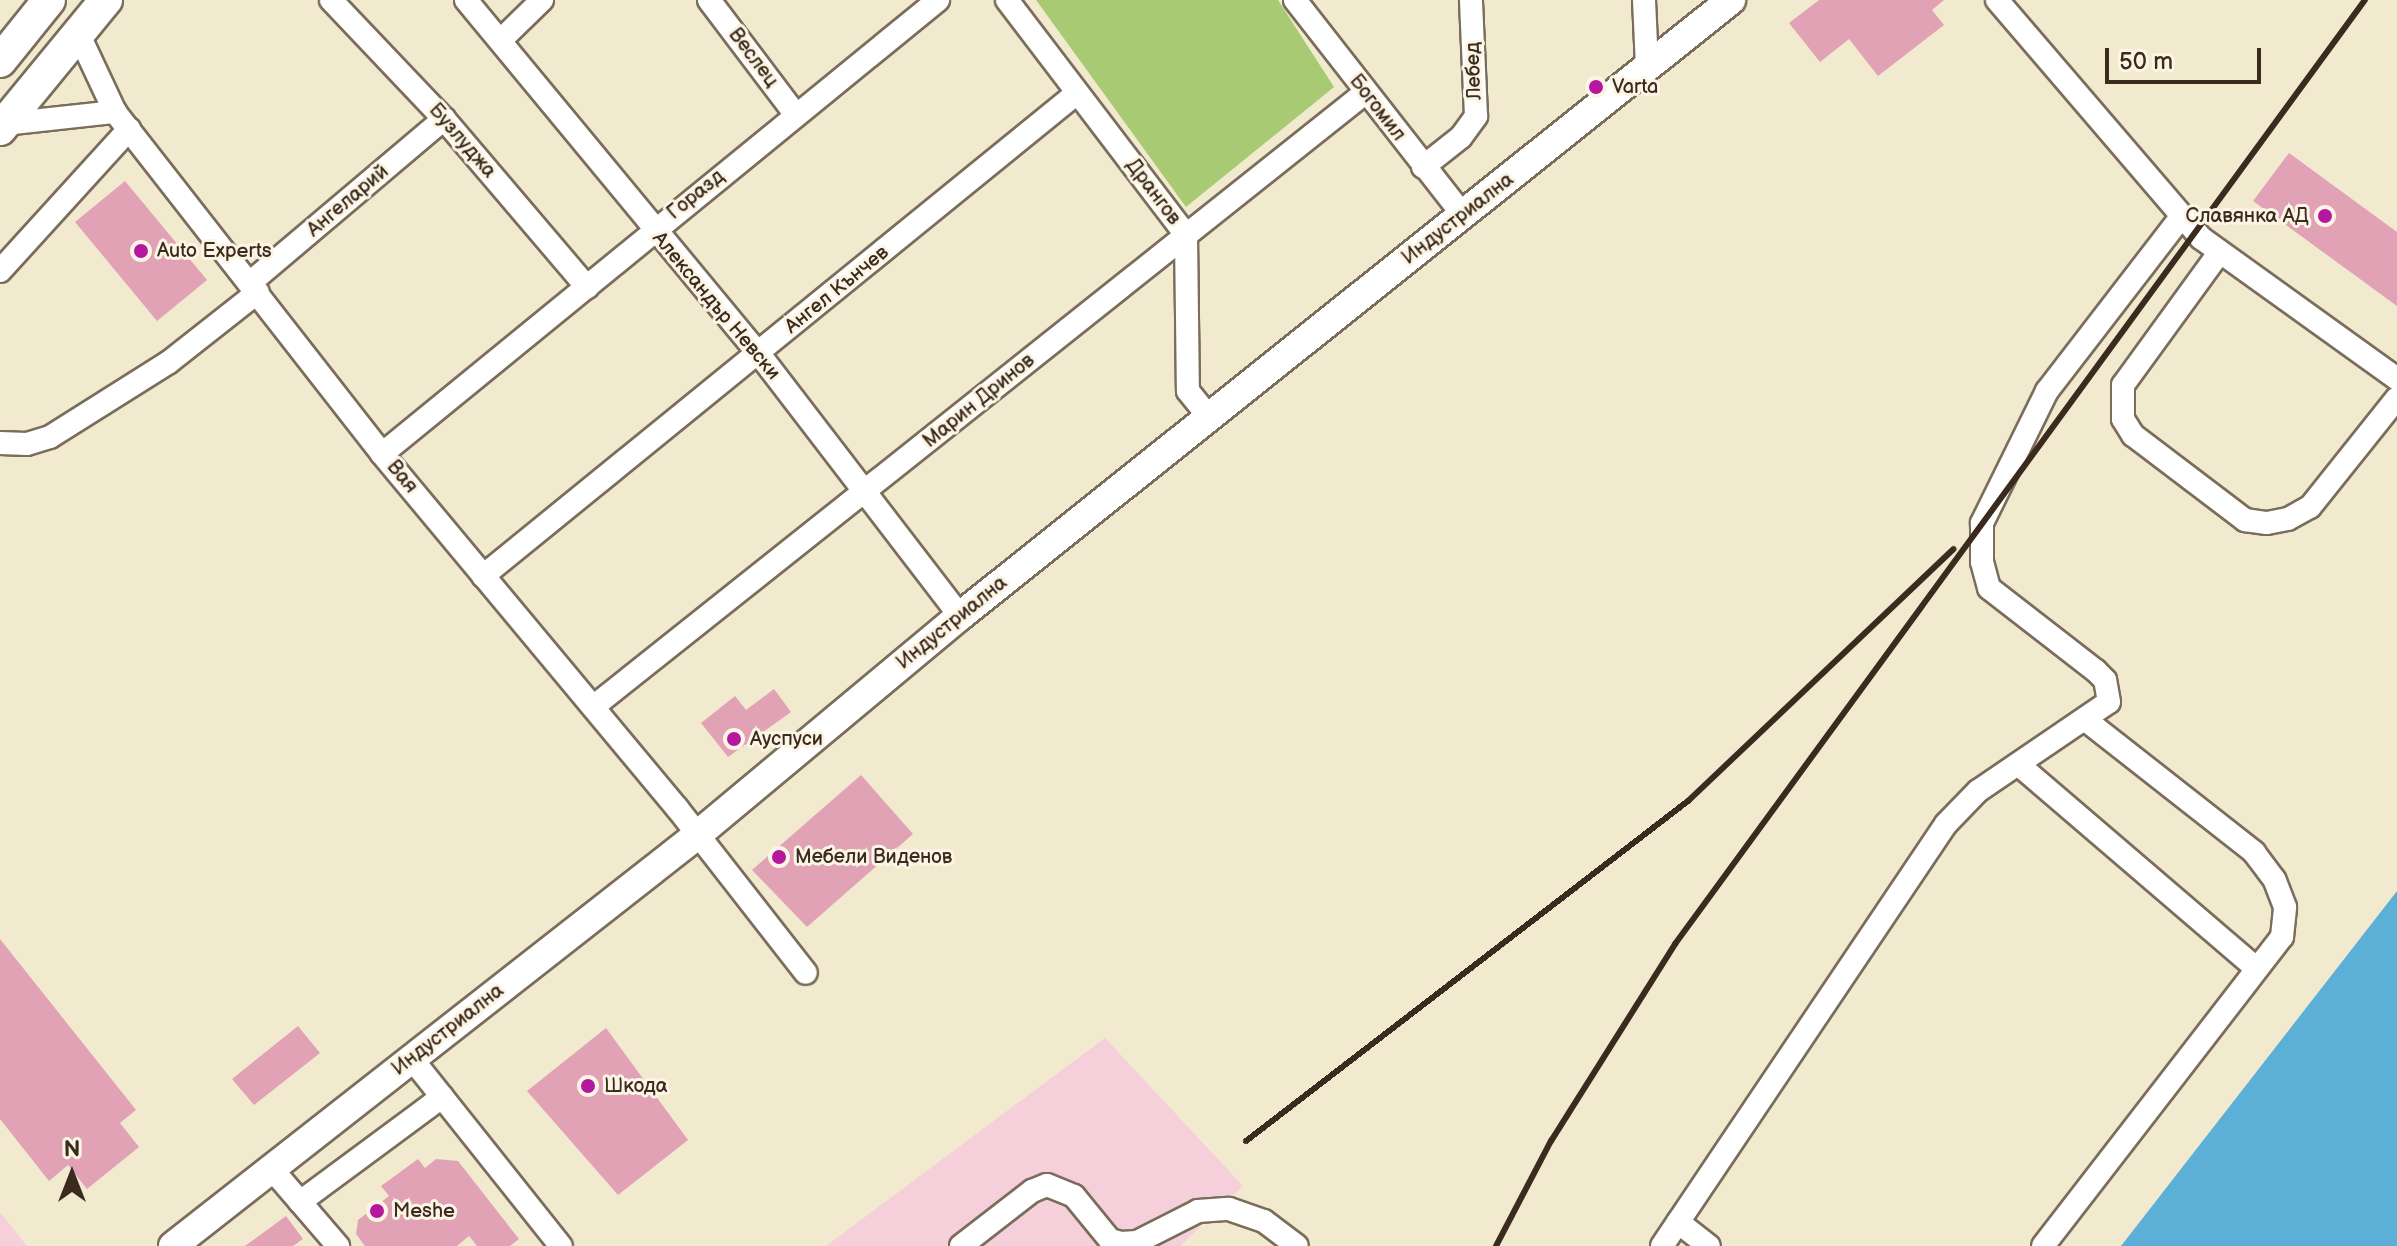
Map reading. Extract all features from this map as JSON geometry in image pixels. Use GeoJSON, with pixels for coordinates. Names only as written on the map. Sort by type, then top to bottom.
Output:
{"type":"FeatureCollection","features":[{"type":"Feature","properties":{"kind":"highway"},"geometry":{"type":"LineString","coordinates":[[0,61],[49,0]]}},
{"type":"Feature","properties":{"kind":"highway"},"geometry":{"type":"LineString","coordinates":[[2,127],[106,0]]}},
{"type":"Feature","properties":{"kind":"main road","name":"Индустриална"},"geometry":{"type":"LineString","coordinates":[[173,1246],[696,836],[960,616],[1731,0]]}},
{"type":"Feature","properties":{"kind":"street","name":"Бузлуджа"},"geometry":{"type":"LineString","coordinates":[[331,0],[444,119],[587,287]]}},
{"type":"Feature","properties":{"kind":"street","name":"Александър Невски"},"geometry":{"type":"LineString","coordinates":[[466,0],[502,39],[652,230],[759,354],[960,616]]}},
{"type":"Feature","properties":{"kind":"street"},"geometry":{"type":"LineString","coordinates":[[502,39],[542,0]]}},
{"type":"Feature","properties":{"kind":"street","name":"Веслец"},"geometry":{"type":"LineString","coordinates":[[709,0],[796,115]]}},
{"type":"Feature","properties":{"kind":"street","name":"Дрангов"},"geometry":{"type":"LineString","coordinates":[[1007,0],[1186,235],[1188,391],[1208,416]]}},
{"type":"Feature","properties":{"kind":"street","name":"Богомил"},"geometry":{"type":"LineString","coordinates":[[1295,0],[1463,215]]}},
{"type":"Feature","properties":{"kind":"street","name":"Лебед"},"geometry":{"type":"LineString","coordinates":[[1423,167],[1461,137],[1476,116],[1471,0]]}},
{"type":"Feature","properties":{"kind":"street"},"geometry":{"type":"LineString","coordinates":[[1644,0],[1647,67]]}},
{"type":"Feature","properties":{"kind":"street"},"geometry":{"type":"LineString","coordinates":[[1997,0],[2182,216],[2219,253],[2397,379]]}},
{"type":"Feature","properties":{"kind":"street","name":"Горазд"},"geometry":{"type":"LineString","coordinates":[[382,454],[929,3]]}},
{"type":"Feature","properties":{"kind":"street","name":"Вая"},"geometry":{"type":"LineString","coordinates":[[78,33],[122,121],[255,287],[382,454],[593,707],[806,973]]}},
{"type":"Feature","properties":{"kind":"street","name":"Ангел Кънчев"},"geometry":{"type":"LineString","coordinates":[[483,576],[1077,93]]}},
{"type":"Feature","properties":{"kind":"street","name":"Марин Дринов"},"geometry":{"type":"LineString","coordinates":[[593,707],[1365,93]]}},
{"type":"Feature","properties":{"kind":"street","name":"Ангеларий"},"geometry":{"type":"LineString","coordinates":[[0,443],[27,444],[50,437],[169,362],[444,119]]}},
{"type":"Feature","properties":{"kind":"street"},"geometry":{"type":"LineString","coordinates":[[2,127],[122,121]]}},
{"type":"Feature","properties":{"kind":"street"},"geometry":{"type":"LineString","coordinates":[[0,271],[122,121]]}},
{"type":"Feature","properties":{"kind":"street"},"geometry":{"type":"LineString","coordinates":[[1662,1246],[1946,824],[1978,791],[2087,721],[2109,702],[2105,680],[1989,588],[1982,523],[2047,391],[2182,216]]}},
{"type":"Feature","properties":{"kind":"street"},"geometry":{"type":"LineString","coordinates":[[2219,253],[2123,385],[2123,419],[2133,435],[2245,520],[2267,523],[2288,519],[2310,507],[2397,398]]}},
{"type":"Feature","properties":{"kind":"street"},"geometry":{"type":"LineString","coordinates":[[2043,1246],[2282,937],[2285,907],[2274,879],[2254,852],[2087,721]]}},
{"type":"Feature","properties":{"kind":"street"},"geometry":{"type":"LineString","coordinates":[[2019,765],[2257,969]]}},
{"type":"Feature","properties":{"kind":"street"},"geometry":{"type":"LineString","coordinates":[[412,1059],[561,1246]]}},
{"type":"Feature","properties":{"kind":"street"},"geometry":{"type":"LineString","coordinates":[[300,1202],[442,1097]]}},
{"type":"Feature","properties":{"kind":"street"},"geometry":{"type":"LineString","coordinates":[[271,1168],[338,1246]]}},
{"type":"Feature","properties":{"kind":"street"},"geometry":{"type":"LineString","coordinates":[[961,1246],[1032,1191],[1047,1185],[1074,1196],[1110,1240],[1121,1243],[1137,1242],[1198,1211],[1229,1209],[1264,1221],[1297,1246]]}},
{"type":"Feature","properties":{"kind":"street"},"geometry":{"type":"LineString","coordinates":[[1678,1222],[1709,1246]]}},
{"type":"Feature","properties":{"kind":"shaded area"},"geometry":{"type":"Polygon","coordinates":[[[1105,1038],[1243,1186],[1180,1246],[826,1246],[1105,1038]]]}},
{"type":"Feature","properties":{"kind":"shaded area"},"geometry":{"type":"Polygon","coordinates":[[[0,1212],[27,1246],[0,1246],[0,1212]]]}},
{"type":"Feature","properties":{"kind":"green space"},"geometry":{"type":"Polygon","coordinates":[[[1036,0],[1278,0],[1334,87],[1186,207],[1036,0]]]}},
{"type":"Feature","properties":{"kind":"water"},"geometry":{"type":"Polygon","coordinates":[[[2397,891],[2397,1246],[2121,1246],[2397,891]]]}},
{"type":"Feature","properties":{"kind":"building"},"geometry":{"type":"Polygon","coordinates":[[[1819,0],[1944,0],[1932,10],[1944,25],[1878,76],[1849,39],[1820,62],[1789,23],[1819,0]]]}},
{"type":"Feature","properties":{"kind":"building","name":"Славянка АД"},"geometry":{"type":"Polygon","coordinates":[[[2289,153],[2397,232],[2397,306],[2253,201],[2289,153]]]}},
{"type":"Feature","properties":{"kind":"building","name":"Auto Experts"},"geometry":{"type":"Polygon","coordinates":[[[125,181],[207,280],[157,321],[75,222],[125,181]]]}},
{"type":"Feature","properties":{"kind":"building"},"geometry":{"type":"Polygon","coordinates":[[[774,689],[791,712],[728,757],[701,723],[735,696],[746,710],[774,689]]]}},
{"type":"Feature","properties":{"kind":"building"},"geometry":{"type":"Polygon","coordinates":[[[861,775],[913,834],[807,927],[752,870],[861,775]]]}},
{"type":"Feature","properties":{"kind":"building"},"geometry":{"type":"Polygon","coordinates":[[[0,939],[136,1110],[120,1123],[139,1147],[87,1189],[68,1165],[49,1181],[0,1119],[0,939]]]}},
{"type":"Feature","properties":{"kind":"building"},"geometry":{"type":"Polygon","coordinates":[[[298,1026],[320,1053],[254,1105],[232,1079],[298,1026]]]}},
{"type":"Feature","properties":{"kind":"building"},"geometry":{"type":"Polygon","coordinates":[[[606,1028],[688,1140],[618,1195],[527,1091],[606,1028]]]}},
{"type":"Feature","properties":{"kind":"building"},"geometry":{"type":"Polygon","coordinates":[[[418,1159],[425,1168],[436,1159],[458,1161],[519,1239],[510,1246],[477,1246],[469,1236],[457,1246],[365,1246],[356,1234],[358,1220],[389,1196],[381,1186],[418,1159]]]}},
{"type":"Feature","properties":{"kind":"building"},"geometry":{"type":"Polygon","coordinates":[[[286,1216],[303,1239],[293,1246],[245,1246],[286,1216]]]}},
{"type":"Feature","properties":{"kind":"railway"},"geometry":{"type":"LineString","coordinates":[[1496,1246],[1551,1141],[1675,944],[2365,0]]}},
{"type":"Feature","properties":{"kind":"railway"},"geometry":{"type":"LineString","coordinates":[[1246,1141],[1688,801],[1954,549]]}},
{"type":"Feature","properties":{"kind":"place","name":"Varta"},"geometry":{"type":"Point","coordinates":[1596,87]}},
{"type":"Feature","properties":{"kind":"place","name":"Славянка АД"},"geometry":{"type":"Point","coordinates":[2325,216]}},
{"type":"Feature","properties":{"kind":"place","name":"Auto Experts"},"geometry":{"type":"Point","coordinates":[141,251]}},
{"type":"Feature","properties":{"kind":"place","name":"Ауспуси"},"geometry":{"type":"Point","coordinates":[734,739]}},
{"type":"Feature","properties":{"kind":"place","name":"Мебели Виденов"},"geometry":{"type":"Point","coordinates":[779,857]}},
{"type":"Feature","properties":{"kind":"place","name":"Шкода"},"geometry":{"type":"Point","coordinates":[588,1086]}},
{"type":"Feature","properties":{"kind":"place","name":"Meshe"},"geometry":{"type":"Point","coordinates":[377,1211]}}]}
